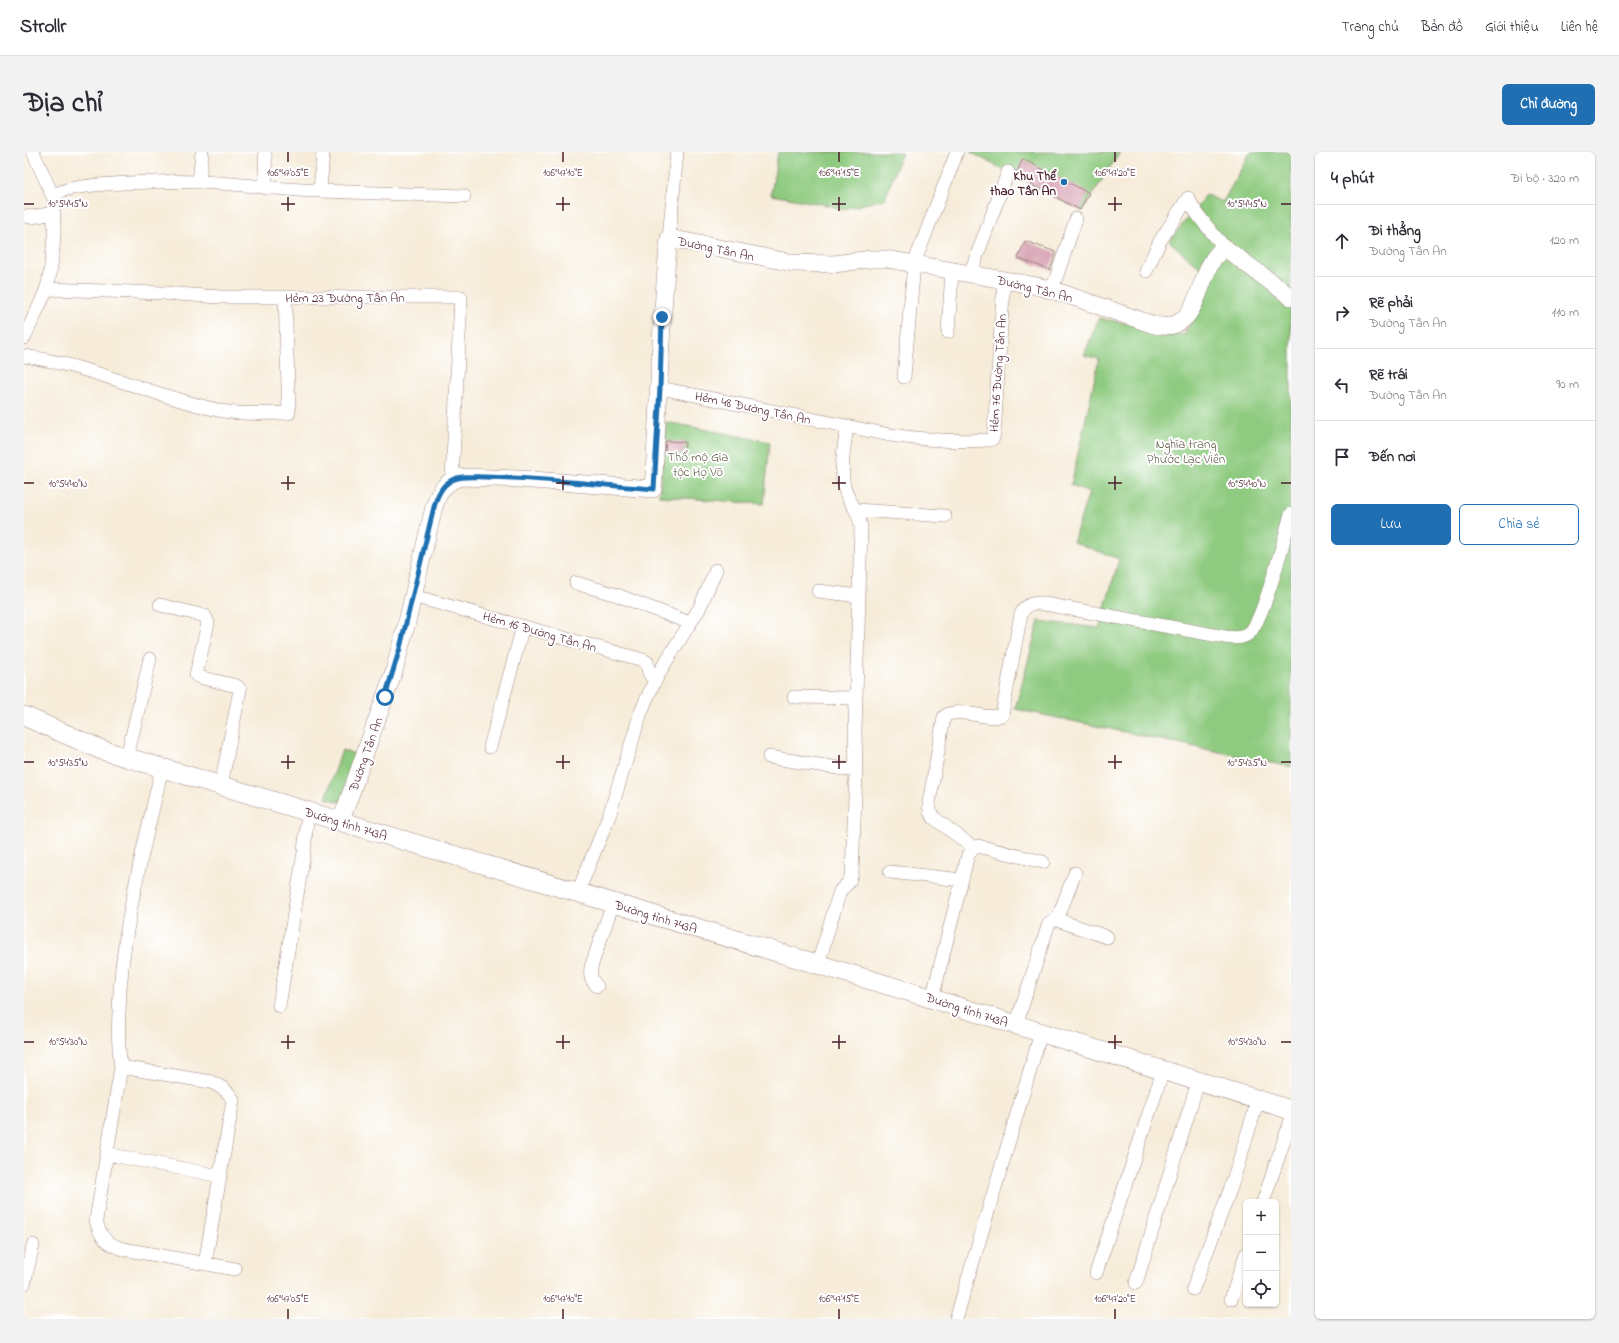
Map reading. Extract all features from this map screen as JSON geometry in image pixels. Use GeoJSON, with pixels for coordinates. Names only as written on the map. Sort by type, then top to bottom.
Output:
{"type":"FeatureCollection","features":[{"type":"Feature","properties":{"kind":"main road","name":"Đường tỉnh 743A"},"geometry":{"type":"LineString","coordinates":[[24,716],[84,743],[162,768],[818,964],[1291,1110]]}},
{"type":"Feature","properties":{"kind":"street"},"geometry":{"type":"LineString","coordinates":[[33,152],[54,207]]}},
{"type":"Feature","properties":{"kind":"street"},"geometry":{"type":"LineString","coordinates":[[199,182],[202,152]]}},
{"type":"Feature","properties":{"kind":"street"},"geometry":{"type":"LineString","coordinates":[[265,152],[266,188]]}},
{"type":"Feature","properties":{"kind":"street"},"geometry":{"type":"LineString","coordinates":[[320,191],[323,152]]}},
{"type":"Feature","properties":{"kind":"street"},"geometry":{"type":"LineString","coordinates":[[669,238],[677,152]]}},
{"type":"Feature","properties":{"kind":"street"},"geometry":{"type":"LineString","coordinates":[[904,377],[914,264],[957,152]]}},
{"type":"Feature","properties":{"kind":"street"},"geometry":{"type":"LineString","coordinates":[[970,274],[1008,172]]}},
{"type":"Feature","properties":{"kind":"street"},"geometry":{"type":"LineString","coordinates":[[24,338],[46,289],[54,236],[54,207],[57,195],[62,191],[81,186],[199,182],[320,191],[464,196]]}},
{"type":"Feature","properties":{"kind":"street"},"geometry":{"type":"LineString","coordinates":[[1146,271],[1163,236],[1188,198],[1193,208],[1225,248],[1291,297]]}},
{"type":"Feature","properties":{"kind":"street"},"geometry":{"type":"LineString","coordinates":[[24,216],[32,217],[54,207]]}},
{"type":"Feature","properties":{"kind":"street"},"geometry":{"type":"LineString","coordinates":[[1052,290],[1076,219]]}},
{"type":"Feature","properties":{"kind":"street","name":"Đường Tân An"},"geometry":{"type":"LineString","coordinates":[[341,821],[394,672],[436,499],[443,488],[452,480],[462,478],[495,478],[654,489],[660,388],[663,296],[669,238],[793,263],[834,264],[877,259],[1004,280],[1052,290],[1158,326],[1176,326],[1192,309],[1210,265],[1219,252],[1225,248]]}},
{"type":"Feature","properties":{"kind":"street"},"geometry":{"type":"LineString","coordinates":[[948,332],[952,271]]}},
{"type":"Feature","properties":{"kind":"street","name":"Hẻm 76 Đường Tân An"},"geometry":{"type":"LineString","coordinates":[[847,427],[924,440],[966,442],[990,440],[993,438],[1004,280]]}},
{"type":"Feature","properties":{"kind":"street","name":"Hẻm 23 Đường Tân An"},"geometry":{"type":"LineString","coordinates":[[46,289],[220,296],[461,296],[452,480]]}},
{"type":"Feature","properties":{"kind":"street"},"geometry":{"type":"LineString","coordinates":[[24,356],[52,360],[90,370],[146,389],[223,411],[239,413],[289,413],[285,297]]}},
{"type":"Feature","properties":{"kind":"street","name":"Hẻm 48 Đường Tân An"},"geometry":{"type":"LineString","coordinates":[[660,388],[847,427]]}},
{"type":"Feature","properties":{"kind":"street"},"geometry":{"type":"LineString","coordinates":[[818,964],[840,891],[849,882],[852,873],[856,771],[860,527],[857,510],[846,493],[843,477],[847,427]]}},
{"type":"Feature","properties":{"kind":"street"},"geometry":{"type":"LineString","coordinates":[[857,510],[945,516]]}},
{"type":"Feature","properties":{"kind":"street"},"geometry":{"type":"LineString","coordinates":[[974,848],[934,818],[930,812],[929,803],[944,717],[948,714],[957,713],[990,717],[1002,715],[1022,614],[1025,608],[1031,603],[1039,603],[1225,637],[1240,638],[1249,634],[1254,627],[1266,598],[1291,514]]}},
{"type":"Feature","properties":{"kind":"street"},"geometry":{"type":"LineString","coordinates":[[578,892],[609,816],[641,712],[655,681],[699,609],[716,570]]}},
{"type":"Feature","properties":{"kind":"street"},"geometry":{"type":"LineString","coordinates":[[576,583],[617,595],[690,623]]}},
{"type":"Feature","properties":{"kind":"street"},"geometry":{"type":"LineString","coordinates":[[818,591],[858,596]]}},
{"type":"Feature","properties":{"kind":"street","name":"Hẻm 16 Đường Tân An"},"geometry":{"type":"LineString","coordinates":[[413,596],[643,660],[646,662],[648,673],[655,681]]}},
{"type":"Feature","properties":{"kind":"street"},"geometry":{"type":"LineString","coordinates":[[160,605],[205,616],[207,618],[208,623],[196,675],[237,686],[240,690],[220,785]]}},
{"type":"Feature","properties":{"kind":"street"},"geometry":{"type":"LineString","coordinates":[[490,747],[523,626]]}},
{"type":"Feature","properties":{"kind":"street"},"geometry":{"type":"LineString","coordinates":[[127,757],[150,659]]}},
{"type":"Feature","properties":{"kind":"street"},"geometry":{"type":"LineString","coordinates":[[794,697],[856,698]]}},
{"type":"Feature","properties":{"kind":"street"},"geometry":{"type":"LineString","coordinates":[[769,757],[856,771]]}},
{"type":"Feature","properties":{"kind":"street"},"geometry":{"type":"LineString","coordinates":[[162,768],[127,928],[122,965],[118,1050],[121,1067],[96,1220],[98,1228],[104,1239],[111,1245],[123,1249],[235,1269]]}},
{"type":"Feature","properties":{"kind":"street"},"geometry":{"type":"LineString","coordinates":[[279,1006],[304,852],[308,811]]}},
{"type":"Feature","properties":{"kind":"street"},"geometry":{"type":"LineString","coordinates":[[932,999],[968,855],[978,846],[1043,862]]}},
{"type":"Feature","properties":{"kind":"street"},"geometry":{"type":"LineString","coordinates":[[890,872],[962,880]]}},
{"type":"Feature","properties":{"kind":"street"},"geometry":{"type":"LineString","coordinates":[[1057,920],[1075,873]]}},
{"type":"Feature","properties":{"kind":"street"},"geometry":{"type":"LineString","coordinates":[[597,986],[592,982],[590,974],[591,967],[613,903]]}},
{"type":"Feature","properties":{"kind":"street"},"geometry":{"type":"LineString","coordinates":[[1016,1025],[1049,923],[1057,920],[1107,938]]}},
{"type":"Feature","properties":{"kind":"street"},"geometry":{"type":"LineString","coordinates":[[956,1319],[1041,1033]]}},
{"type":"Feature","properties":{"kind":"street"},"geometry":{"type":"LineString","coordinates":[[121,1067],[211,1082],[222,1087],[233,1100],[205,1264]]}},
{"type":"Feature","properties":{"kind":"street"},"geometry":{"type":"LineString","coordinates":[[1096,1273],[1163,1071]]}},
{"type":"Feature","properties":{"kind":"street"},"geometry":{"type":"LineString","coordinates":[[1136,1283],[1198,1082]]}},
{"type":"Feature","properties":{"kind":"street"},"geometry":{"type":"LineString","coordinates":[[1193,1288],[1230,1190],[1258,1100]]}},
{"type":"Feature","properties":{"kind":"street"},"geometry":{"type":"LineString","coordinates":[[1264,1199],[1291,1120]]}},
{"type":"Feature","properties":{"kind":"street"},"geometry":{"type":"LineString","coordinates":[[107,1154],[220,1176]]}},
{"type":"Feature","properties":{"kind":"street"},"geometry":{"type":"LineString","coordinates":[[24,1284],[33,1245]]}},
{"type":"Feature","properties":{"kind":"street"},"geometry":{"type":"LineString","coordinates":[[1231,1299],[1243,1263]]}},
{"type":"Feature","properties":{"kind":"green space"},"geometry":{"type":"Polygon","coordinates":[[[778,152],[902,152],[885,199],[840,210],[833,206],[771,195],[778,152]]]}},
{"type":"Feature","properties":{"kind":"green space","name":"Khu Thể thao Tân An"},"geometry":{"type":"Polygon","coordinates":[[[970,152],[1120,152],[1082,211],[970,152]]]}},
{"type":"Feature","properties":{"kind":"green space","name":"Nghĩa trang Phước Lạc Viên"},"geometry":{"type":"Polygon","coordinates":[[[1250,152],[1291,152],[1291,767],[1015,709],[1039,621],[1099,628],[1119,559],[1073,542],[1089,492],[1071,485],[1099,359],[1084,355],[1099,318],[1184,335],[1212,278],[1169,241],[1206,195],[1223,202],[1250,152]]]}},
{"type":"Feature","properties":{"kind":"green space","name":"Thổ mộ Gia tộc Họ Võ"},"geometry":{"type":"Polygon","coordinates":[[[666,422],[770,442],[764,504],[659,496],[666,422]]]}},
{"type":"Feature","properties":{"kind":"green space"},"geometry":{"type":"Polygon","coordinates":[[[342,750],[358,755],[343,803],[326,798],[342,750]]]}},
{"type":"Feature","properties":{"kind":"building"},"geometry":{"type":"Polygon","coordinates":[[[1023,159],[1089,193],[1080,210],[1015,176],[1023,159]]]}},
{"type":"Feature","properties":{"kind":"building"},"geometry":{"type":"Polygon","coordinates":[[[1025,241],[1056,252],[1050,270],[1018,258],[1025,241]]]}},
{"type":"Feature","properties":{"kind":"building"},"geometry":{"type":"Polygon","coordinates":[[[666,441],[685,442],[684,454],[665,453],[666,441]]]}},
{"type":"Feature","properties":{"kind":"place","name":"Khu Thể thao Tân An"},"geometry":{"type":"Point","coordinates":[1064,182]}},
{"type":"Feature","properties":{"kind":"route"},"geometry":{"type":"LineString","coordinates":[[385,697],[394,672],[407,622],[436,499],[447,483],[457,478],[495,478],[654,489],[660,388],[662,317]]}}]}
